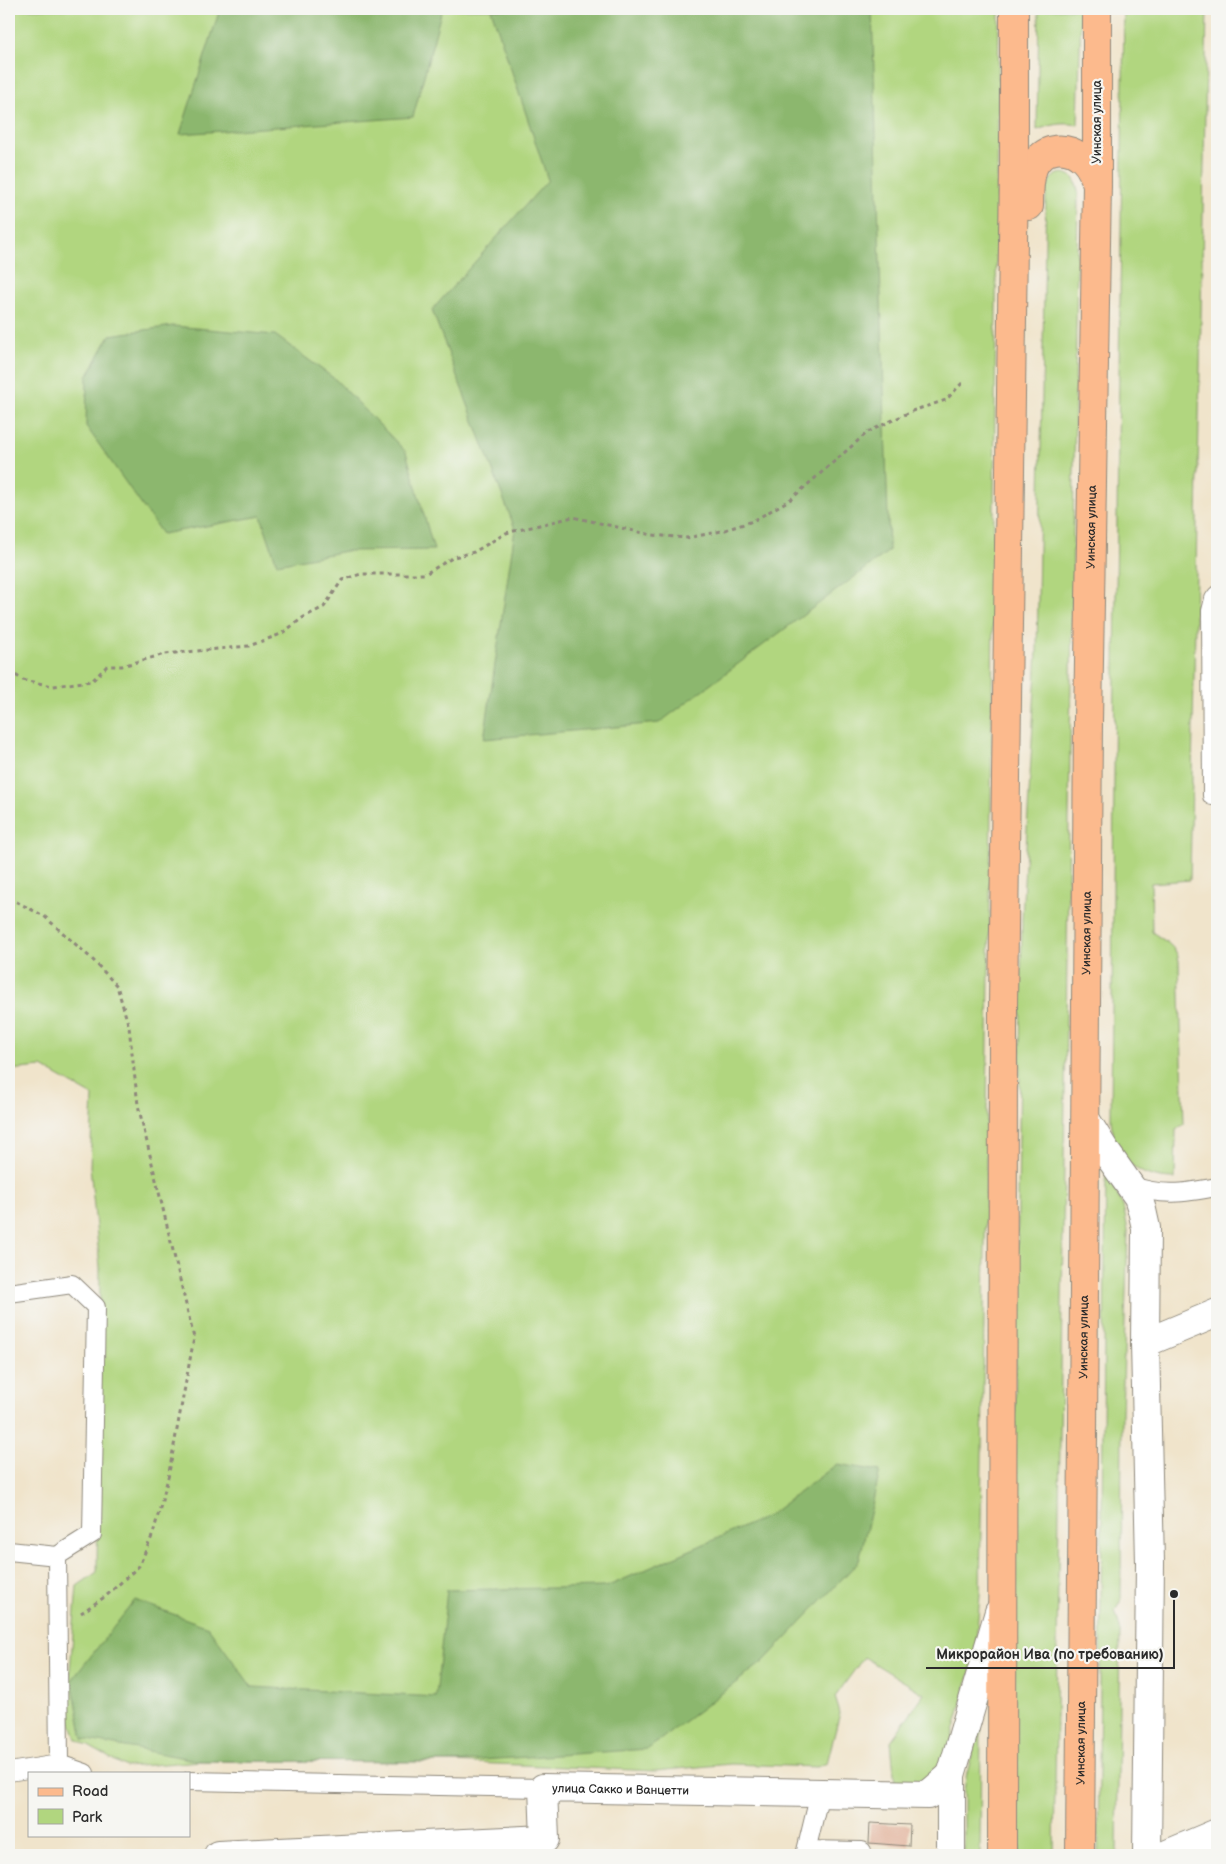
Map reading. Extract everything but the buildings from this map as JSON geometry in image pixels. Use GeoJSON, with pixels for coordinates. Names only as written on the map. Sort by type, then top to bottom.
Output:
{"type":"FeatureCollection","features":[{"type":"Feature","properties":{"kind":"main road"},"geometry":{"type":"LineString","coordinates":[[1002,1855],[1003,1006],[1014,166],[1014,9]]}},
{"type":"Feature","properties":{"kind":"main road","name":"Уинская улица"},"geometry":{"type":"LineString","coordinates":[[1080,1855],[1088,731],[1097,184],[1097,9]]}},
{"type":"Feature","properties":{"kind":"main road"},"geometry":{"type":"LineString","coordinates":[[1005,771],[1018,700],[1023,636],[1029,186],[1034,167],[1042,154],[1051,150],[1063,149],[1073,152],[1083,160],[1092,171],[1097,184]]}},
{"type":"Feature","properties":{"kind":"street"},"geometry":{"type":"LineString","coordinates":[[1086,1120],[1130,1185],[1142,1210],[1146,1228],[1145,1343],[1150,1563],[1147,1855]]}},
{"type":"Feature","properties":{"kind":"street"},"geometry":{"type":"LineString","coordinates":[[1145,1343],[1217,1313]]}},
{"type":"Feature","properties":{"kind":"street"},"geometry":{"type":"LineString","coordinates":[[951,1855],[951,1775],[1002,1599]]}},
{"type":"Feature","properties":{"kind":"street","name":"улица Сакко и Ванцетти"},"geometry":{"type":"LineString","coordinates":[[218,1855],[545,1839],[543,1788],[928,1795],[951,1775]]}},
{"type":"Feature","properties":{"kind":"street"},"geometry":{"type":"LineString","coordinates":[[1165,1855],[1217,1833]]}},
{"type":"Feature","properties":{"kind":"lane"},"geometry":{"type":"LineString","coordinates":[[1217,595],[1211,612],[1211,631],[1212,796],[1217,796]]}},
{"type":"Feature","properties":{"kind":"lane"},"geometry":{"type":"LineString","coordinates":[[1130,1185],[1154,1193],[1168,1194],[1217,1187]]}},
{"type":"Feature","properties":{"kind":"lane"},"geometry":{"type":"LineString","coordinates":[[9,1293],[72,1284],[96,1307],[92,1534],[57,1556],[9,1551]]}},
{"type":"Feature","properties":{"kind":"lane"},"geometry":{"type":"LineString","coordinates":[[57,1556],[59,1764]]}},
{"type":"Feature","properties":{"kind":"lane"},"geometry":{"type":"LineString","coordinates":[[9,1772],[59,1764],[82,1772]]}},
{"type":"Feature","properties":{"kind":"lane"},"geometry":{"type":"LineString","coordinates":[[190,1781],[543,1788]]}},
{"type":"Feature","properties":{"kind":"lane"},"geometry":{"type":"LineString","coordinates":[[820,1793],[806,1852],[862,1850]]}},
{"type":"Feature","properties":{"kind":"path"},"geometry":{"type":"LineString","coordinates":[[9,671],[23,680],[53,686],[92,681],[107,666],[122,666],[164,654],[249,646],[281,634],[304,617],[324,606],[342,580],[361,574],[425,574],[454,557],[474,552],[506,533],[573,517],[652,535],[687,538],[722,531],[753,521],[791,499],[868,432],[912,411],[946,400],[964,381]]}},
{"type":"Feature","properties":{"kind":"path"},"geometry":{"type":"LineString","coordinates":[[9,898],[44,916],[92,959],[117,986],[130,1027],[138,1105],[194,1338],[168,1478],[153,1534],[139,1566],[106,1596],[58,1628]]}},
{"type":"Feature","properties":{"kind":"green space"},"geometry":{"type":"Polygon","coordinates":[[[9,9],[999,9],[990,901],[980,1594],[975,1655],[945,1765],[931,1782],[895,1785],[891,1741],[924,1694],[864,1657],[835,1697],[840,1713],[827,1763],[817,1767],[731,1764],[655,1771],[452,1762],[201,1761],[126,1767],[76,1739],[71,1725],[68,1695],[77,1586],[97,1572],[100,1267],[90,1167],[93,1096],[42,1067],[9,1070],[9,9]]]}},
{"type":"Feature","properties":{"kind":"green space"},"geometry":{"type":"Polygon","coordinates":[[[220,9],[442,9],[413,117],[180,134],[220,9]]]}},
{"type":"Feature","properties":{"kind":"green space"},"geometry":{"type":"Polygon","coordinates":[[[491,9],[872,9],[889,551],[659,723],[484,739],[515,529],[432,310],[548,180],[491,9]]]}},
{"type":"Feature","properties":{"kind":"green space"},"geometry":{"type":"Polygon","coordinates":[[[1039,9],[1081,9],[1078,125],[1057,124],[1037,130],[1039,9]]]}},
{"type":"Feature","properties":{"kind":"green space"},"geometry":{"type":"Polygon","coordinates":[[[1124,9],[1207,9],[1190,880],[1151,883],[1152,932],[1172,947],[1179,961],[1184,1124],[1176,1130],[1175,1179],[1149,1175],[1130,1164],[1117,1145],[1111,1120],[1124,9]]]}},
{"type":"Feature","properties":{"kind":"green space"},"geometry":{"type":"Polygon","coordinates":[[[1063,173],[1075,180],[1078,193],[1054,1855],[1020,1855],[1011,1707],[1022,919],[1037,651],[1046,192],[1051,179],[1063,173]]]}},
{"type":"Feature","properties":{"kind":"green space"},"geometry":{"type":"Polygon","coordinates":[[[173,326],[275,335],[336,380],[406,452],[434,550],[346,551],[277,564],[261,516],[162,534],[86,426],[87,377],[110,335],[173,326]]]}},
{"type":"Feature","properties":{"kind":"green space"},"geometry":{"type":"Polygon","coordinates":[[[1106,1173],[1123,1206],[1128,1230],[1122,1413],[1121,1600],[1115,1611],[1120,1628],[1117,1855],[1098,1855],[1106,1173]]]}},
{"type":"Feature","properties":{"kind":"green space"},"geometry":{"type":"Polygon","coordinates":[[[837,1464],[880,1471],[859,1561],[763,1662],[648,1749],[452,1762],[201,1761],[83,1739],[72,1680],[135,1600],[208,1627],[252,1687],[436,1697],[447,1590],[606,1587],[768,1516],[837,1464]]]}},
{"type":"Feature","properties":{"kind":"green space"},"geometry":{"type":"Polygon","coordinates":[[[981,1723],[980,1855],[964,1855],[964,1790],[967,1772],[981,1723]]]}},
{"type":"Feature","properties":{"kind":"place","name":"Микрорайон Ива (по требованию)"},"geometry":{"type":"Point","coordinates":[1174,1594]}}]}
